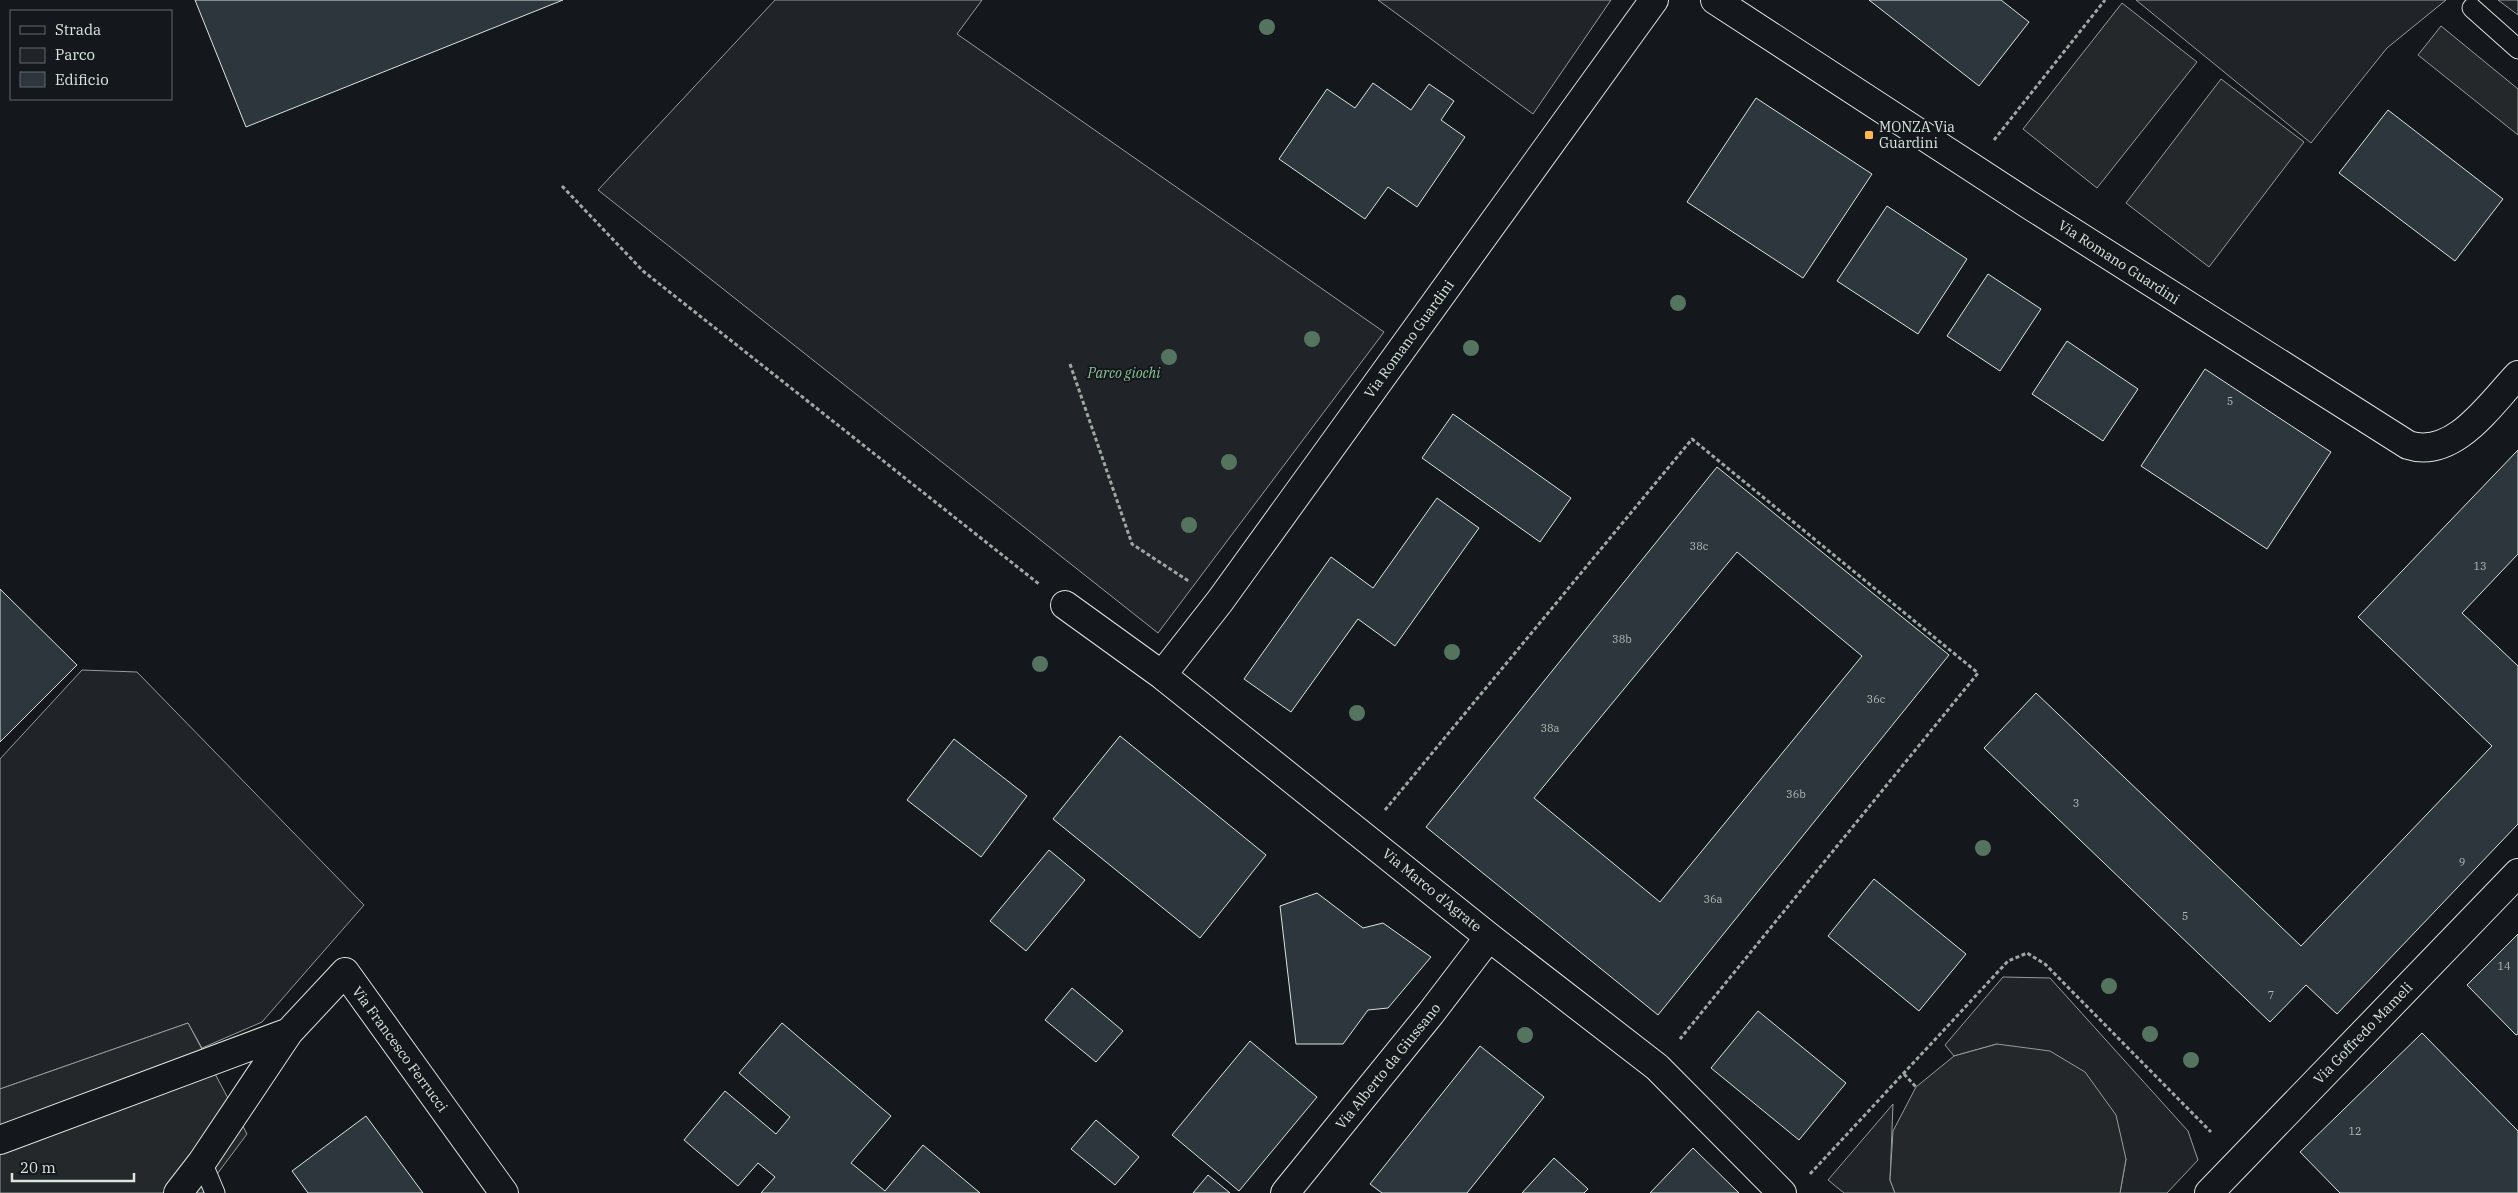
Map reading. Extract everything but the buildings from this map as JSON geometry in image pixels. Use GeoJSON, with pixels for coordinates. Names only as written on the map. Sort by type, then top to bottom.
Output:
{"type":"FeatureCollection","features":[{"type":"Feature","properties":{"kind":"street","name":"Via Romano Guardini"},"geometry":{"type":"LineString","coordinates":[[1162,675],[1220,601],[1654,0]]}},
{"type":"Feature","properties":{"kind":"street","name":"Via Romano Guardini"},"geometry":{"type":"LineString","coordinates":[[1715,0],[1972,168],[2408,445],[2427,449],[2455,438],[2518,375]]}},
{"type":"Feature","properties":{"kind":"street","name":"Via Marco d'Agrate"},"geometry":{"type":"LineString","coordinates":[[1066,605],[1162,675],[1489,937],[1657,1067],[1782,1193]]}},
{"type":"Feature","properties":{"kind":"street","name":"Via Goffredo Mameli"},"geometry":{"type":"LineString","coordinates":[[2208,1193],[2518,873]]}},
{"type":"Feature","properties":{"kind":"street","name":"Via Alberto da Giussano"},"geometry":{"type":"LineString","coordinates":[[1285,1193],[1431,1014],[1489,937]]}},
{"type":"Feature","properties":{"kind":"street","name":"Via Francesco Ferrucci"},"geometry":{"type":"LineString","coordinates":[[178,1193],[202,1162],[288,1032],[345,972],[504,1193]]}},
{"type":"Feature","properties":{"kind":"street","name":"Via Francesco Ferrucci"},"geometry":{"type":"LineString","coordinates":[[0,1140],[288,1032]]}},
{"type":"Feature","properties":{"kind":"lane"},"geometry":{"type":"LineString","coordinates":[[2472,8],[2518,49]]}},
{"type":"Feature","properties":{"kind":"lane"},"geometry":{"type":"LineString","coordinates":[[202,1162],[216,1193]]}},
{"type":"Feature","properties":{"kind":"path"},"geometry":{"type":"LineString","coordinates":[[1972,168],[2105,0]]}},
{"type":"Feature","properties":{"kind":"path"},"geometry":{"type":"LineString","coordinates":[[562,186],[643,272],[1066,605]]}},
{"type":"Feature","properties":{"kind":"path"},"geometry":{"type":"LineString","coordinates":[[1070,364],[1132,544],[1220,601]]}},
{"type":"Feature","properties":{"kind":"path"},"geometry":{"type":"LineString","coordinates":[[1364,835],[1692,439],[1978,673],[1657,1067]]}},
{"type":"Feature","properties":{"kind":"path"},"geometry":{"type":"LineString","coordinates":[[1806,1179],[2008,961],[2027,953],[2045,964],[2211,1132]]}},
{"type":"Feature","properties":{"kind":"path"},"geometry":{"type":"LineString","coordinates":[[1904,1074],[1916,1087]]}},
{"type":"Feature","properties":{"kind":"green space","name":"Parco giochi"},"geometry":{"type":"Polygon","coordinates":[[[775,0],[982,0],[957,34],[1384,332],[1158,633],[598,190],[775,0]]]}},
{"type":"Feature","properties":{"kind":"green space"},"geometry":{"type":"Polygon","coordinates":[[[1378,0],[1611,0],[1533,114],[1378,0]]]}},
{"type":"Feature","properties":{"kind":"green space"},"geometry":{"type":"Polygon","coordinates":[[[2136,0],[2446,0],[2387,48],[2311,143],[2136,0]]]}},
{"type":"Feature","properties":{"kind":"green space"},"geometry":{"type":"Polygon","coordinates":[[[2498,0],[2518,0],[2518,15],[2498,0]]]}},
{"type":"Feature","properties":{"kind":"green space"},"geometry":{"type":"Polygon","coordinates":[[[82,670],[137,672],[364,905],[262,1022],[202,1048],[188,1023],[0,1089],[0,759],[82,670]]]}},
{"type":"Feature","properties":{"kind":"green space"},"geometry":{"type":"Polygon","coordinates":[[[2003,977],[2050,978],[2188,1131],[2198,1160],[2167,1193],[2120,1193],[2126,1159],[1997,1044],[1954,1056],[1945,1045],[2003,977]]]}},
{"type":"Feature","properties":{"kind":"green space"},"geometry":{"type":"Polygon","coordinates":[[[1893,1104],[1890,1180],[1895,1193],[1844,1193],[1828,1180],[1893,1104]]]}},
{"type":"Feature","properties":{"kind":"shaded area"},"geometry":{"type":"Polygon","coordinates":[[[2122,3],[2197,62],[2097,188],[2023,129],[2122,3]]]}},
{"type":"Feature","properties":{"kind":"shaded area"},"geometry":{"type":"Polygon","coordinates":[[[2441,26],[2518,89],[2518,135],[2418,55],[2441,26]]]}},
{"type":"Feature","properties":{"kind":"shaded area"},"geometry":{"type":"Polygon","coordinates":[[[2221,79],[2304,142],[2209,267],[2126,203],[2221,79]]]}},
{"type":"Feature","properties":{"kind":"shaded area"},"geometry":{"type":"Polygon","coordinates":[[[188,1023],[247,1134],[203,1193],[0,1193],[0,1089],[188,1023]]]}},
{"type":"Feature","properties":{"kind":"shaded area"},"geometry":{"type":"Polygon","coordinates":[[[1997,1044],[2050,1051],[2085,1072],[2116,1115],[2126,1159],[2120,1193],[1895,1193],[1890,1180],[1893,1131],[1916,1087],[1954,1056],[1997,1044]]]}},
{"type":"Feature","properties":{"kind":"place","name":"MONZA Via Guardini"},"geometry":{"type":"Point","coordinates":[1869,135]}}]}
